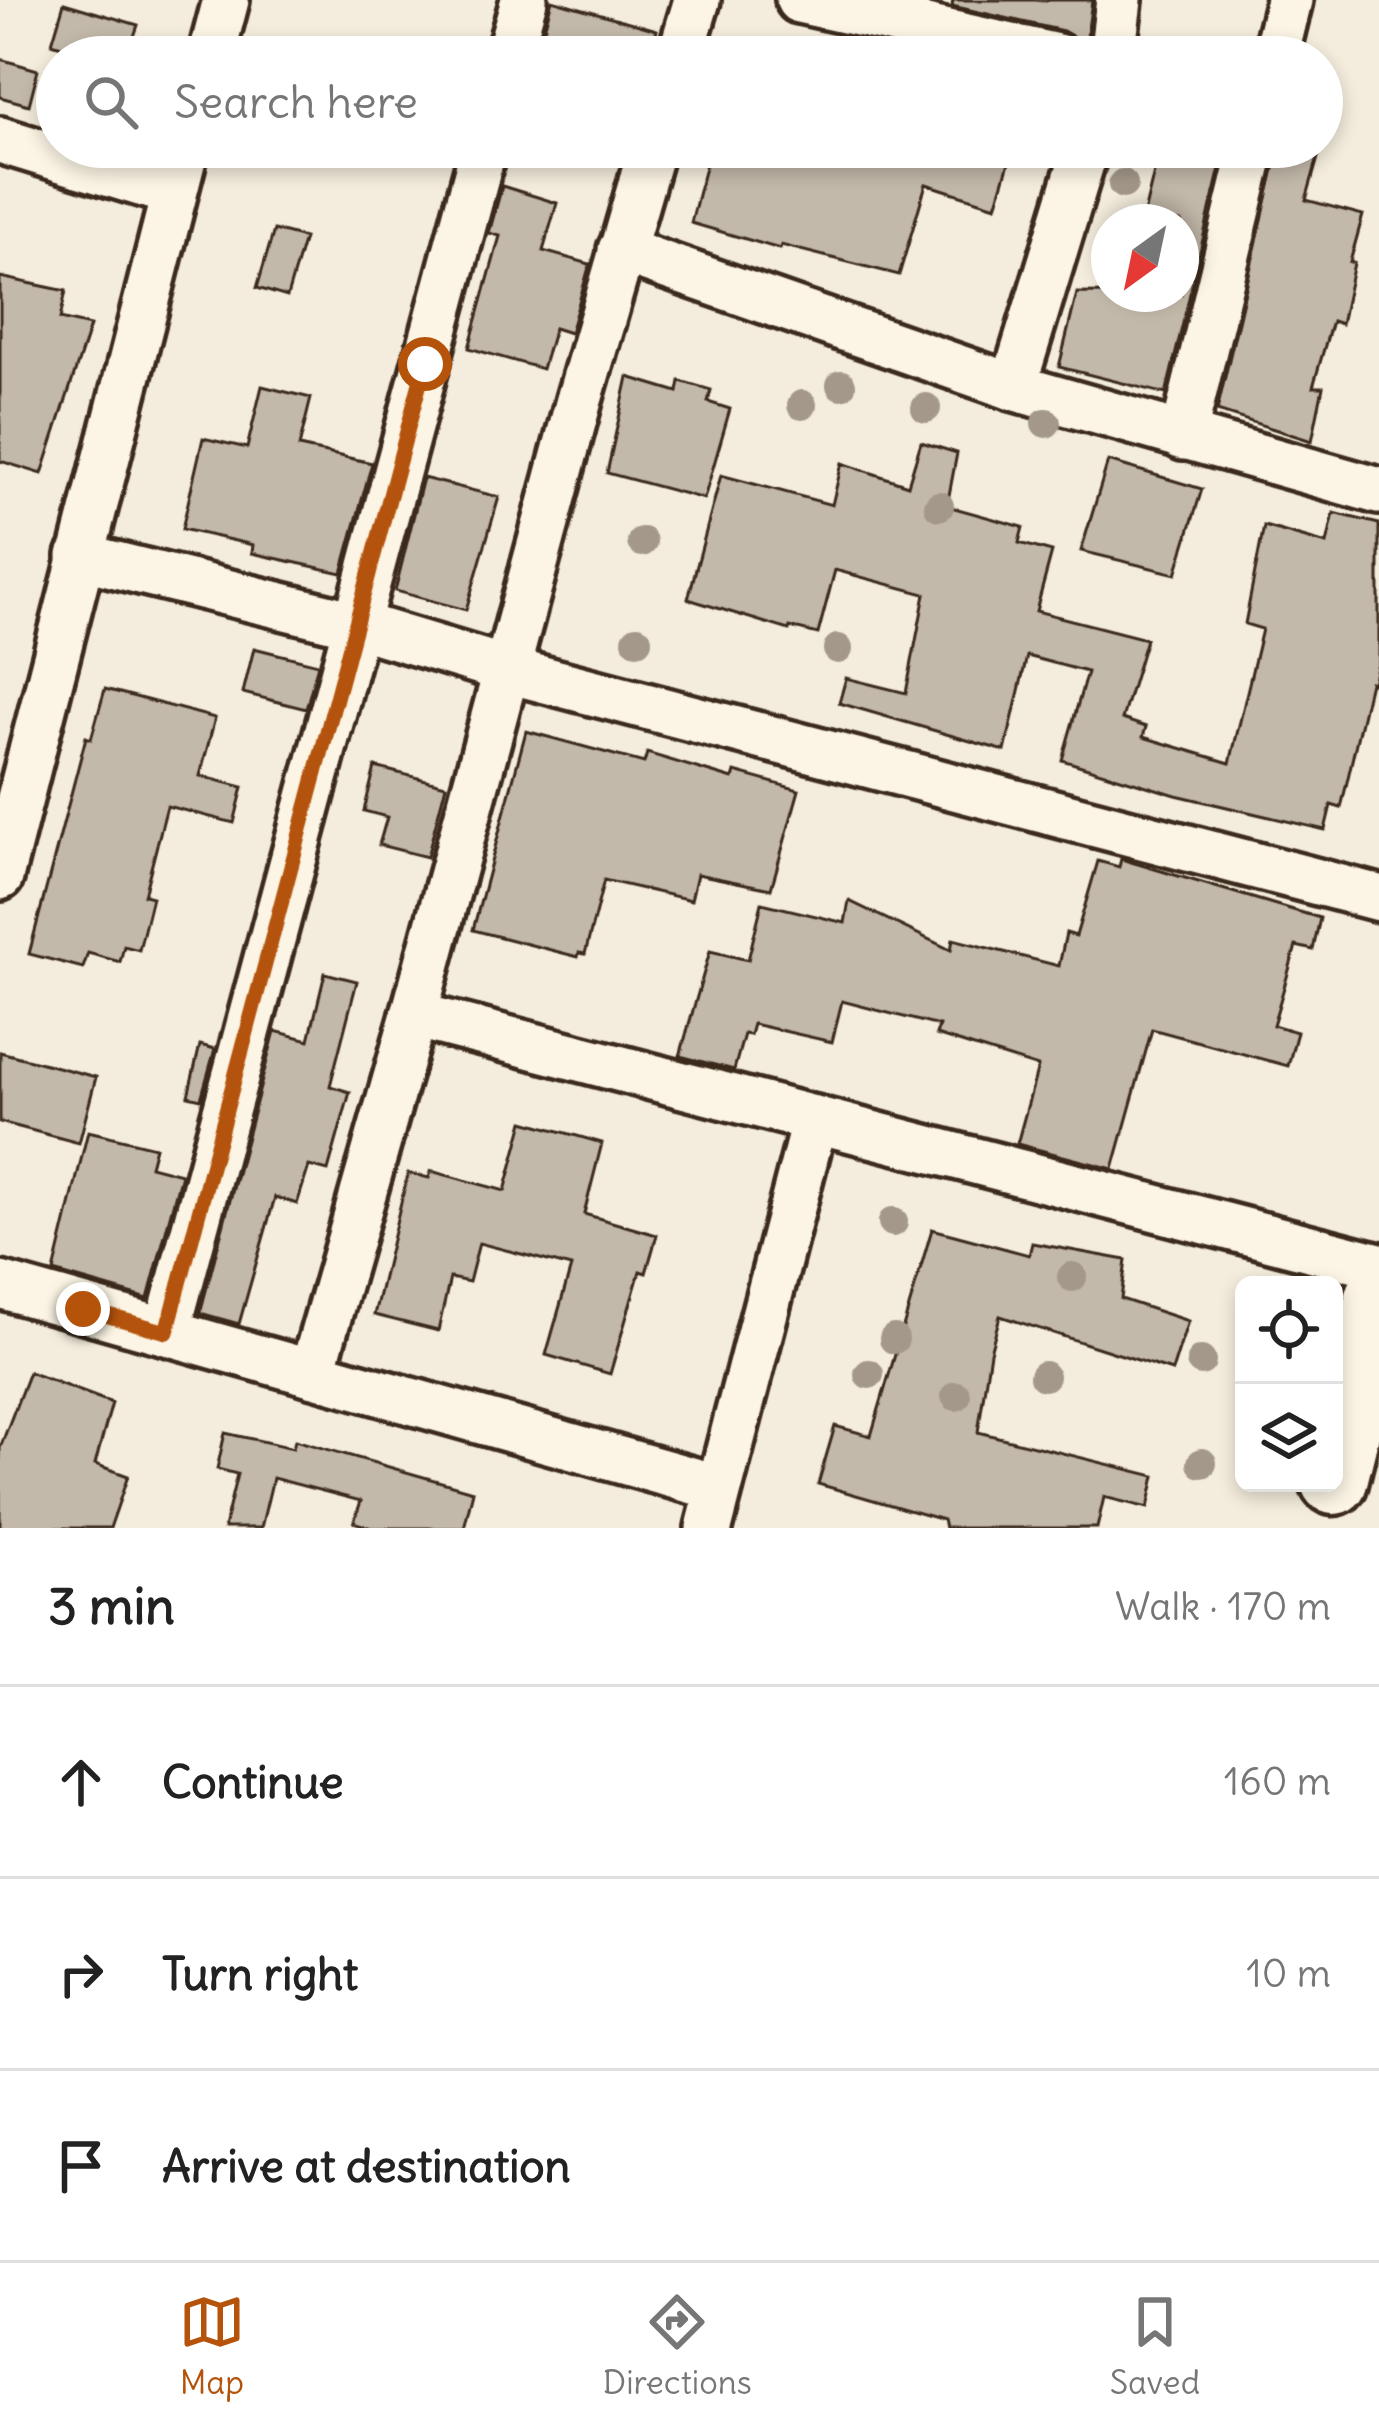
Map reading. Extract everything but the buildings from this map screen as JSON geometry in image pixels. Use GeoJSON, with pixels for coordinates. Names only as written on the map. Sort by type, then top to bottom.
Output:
{"type":"FeatureCollection","features":[{"type":"Feature","properties":{"kind":"main road"},"geometry":{"type":"LineString","coordinates":[[1343,1445],[1379,1298]]}},
{"type":"Feature","properties":{"kind":"main road"},"geometry":{"type":"LineString","coordinates":[[1323,1528],[1332,1492]]}},
{"type":"Feature","properties":{"kind":"street"},"geometry":{"type":"LineString","coordinates":[[217,36],[226,0]]}},
{"type":"Feature","properties":{"kind":"street"},"geometry":{"type":"LineString","coordinates":[[514,36],[524,0]]}},
{"type":"Feature","properties":{"kind":"street"},"geometry":{"type":"LineString","coordinates":[[687,36],[698,0]]}},
{"type":"Feature","properties":{"kind":"street"},"geometry":{"type":"LineString","coordinates":[[799,0],[963,36]]}},
{"type":"Feature","properties":{"kind":"street"},"geometry":{"type":"LineString","coordinates":[[1115,36],[1119,0]]}},
{"type":"Feature","properties":{"kind":"street"},"geometry":{"type":"LineString","coordinates":[[1280,36],[1289,0]]}},
{"type":"Feature","properties":{"kind":"street"},"geometry":{"type":"LineString","coordinates":[[0,140],[36,151]]}},
{"type":"Feature","properties":{"kind":"street"},"geometry":{"type":"LineString","coordinates":[[91,168],[173,193]]}},
{"type":"Feature","properties":{"kind":"street"},"geometry":{"type":"LineString","coordinates":[[0,877],[180,168]]}},
{"type":"Feature","properties":{"kind":"street"},"geometry":{"type":"LineString","coordinates":[[167,1332],[478,168]]}},
{"type":"Feature","properties":{"kind":"street"},"geometry":{"type":"LineString","coordinates":[[312,1373],[415,1015],[646,168]]}},
{"type":"Feature","properties":{"kind":"street"},"geometry":{"type":"LineString","coordinates":[[1012,387],[1080,168]]}},
{"type":"Feature","properties":{"kind":"street"},"geometry":{"type":"LineString","coordinates":[[1183,437],[1248,168]]}},
{"type":"Feature","properties":{"kind":"street"},"geometry":{"type":"LineString","coordinates":[[621,250],[1012,387],[1379,490]]}},
{"type":"Feature","properties":{"kind":"street"},"geometry":{"type":"LineString","coordinates":[[80,556],[355,624],[508,670],[1379,898]]}},
{"type":"Feature","properties":{"kind":"street"},"geometry":{"type":"LineString","coordinates":[[415,1015],[1379,1266]]}},
{"type":"Feature","properties":{"kind":"street"},"geometry":{"type":"LineString","coordinates":[[0,1286],[312,1373],[714,1508],[815,1119]]}},
{"type":"Feature","properties":{"kind":"route"},"geometry":{"type":"LineString","coordinates":[[83,1309],[167,1332],[425,364]]}}]}
